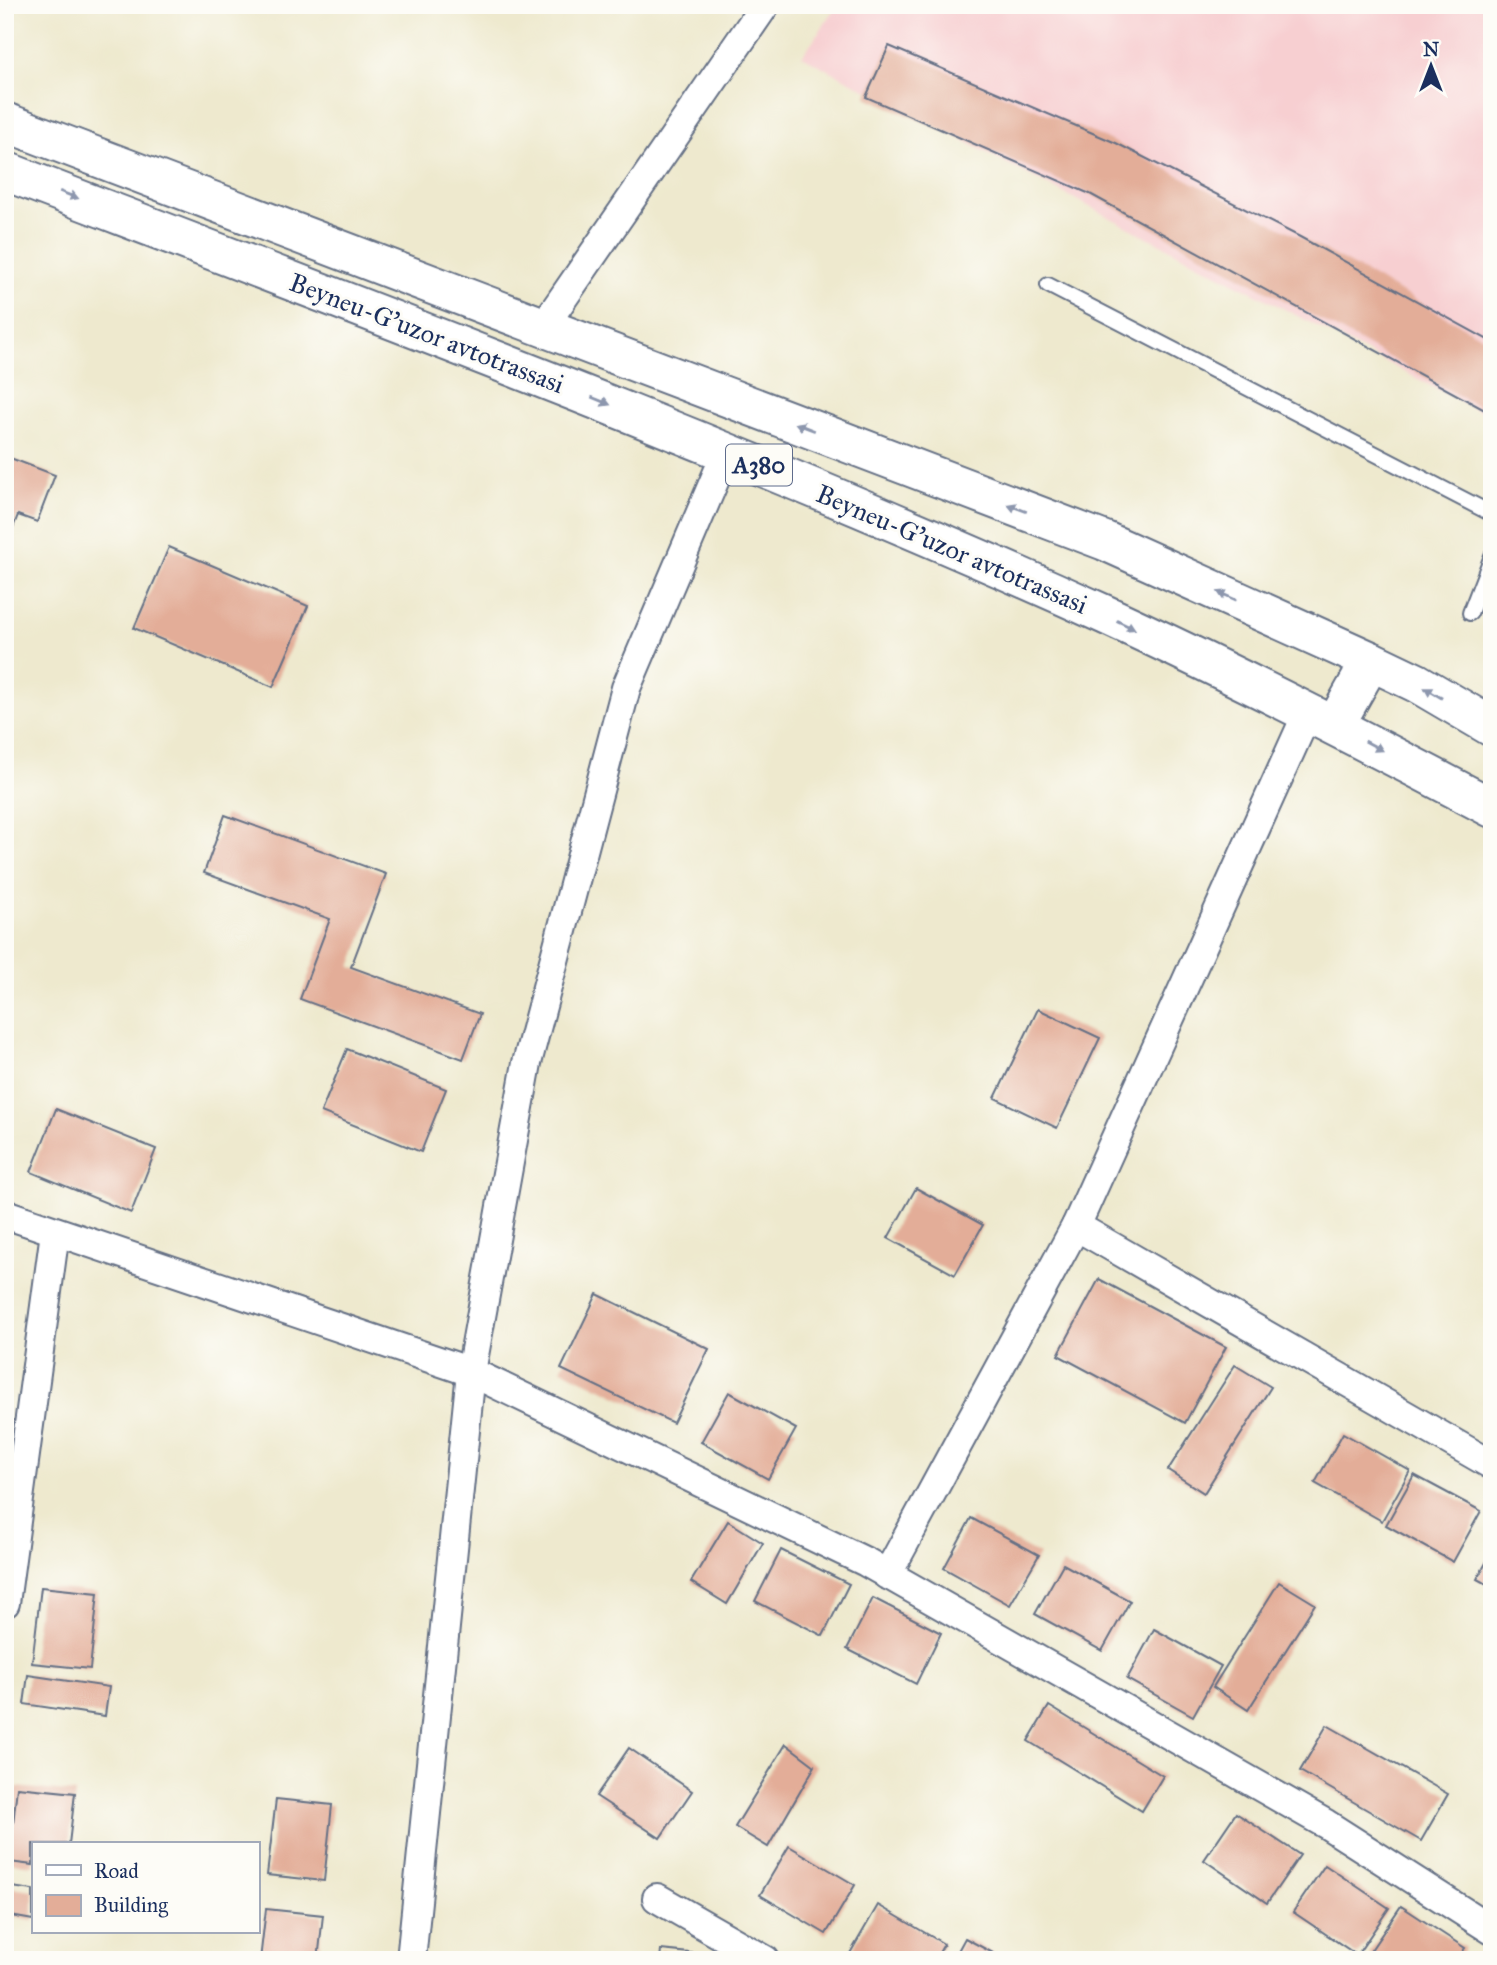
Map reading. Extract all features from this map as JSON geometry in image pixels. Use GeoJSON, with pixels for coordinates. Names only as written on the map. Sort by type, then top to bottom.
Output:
{"type":"FeatureCollection","features":[{"type":"Feature","properties":{"kind":"highway","name":"Beyneu-G'uzor avtotrassasi"},"geometry":{"type":"LineString","coordinates":[[5,122],[1105,541],[1417,683],[1492,727]]}},
{"type":"Feature","properties":{"kind":"highway","name":"Beyneu-G'uzor avtotrassasi"},"geometry":{"type":"LineString","coordinates":[[5,171],[542,377],[727,451],[1108,616],[1322,718],[1492,808]]}},
{"type":"Feature","properties":{"kind":"highway"},"geometry":{"type":"LineString","coordinates":[[1322,718],[1371,661]]}},
{"type":"Feature","properties":{"kind":"street"},"geometry":{"type":"LineString","coordinates":[[543,327],[765,5]]}},
{"type":"Feature","properties":{"kind":"street"},"geometry":{"type":"LineString","coordinates":[[411,1960],[471,1372],[527,1063],[626,688],[727,451]]}},
{"type":"Feature","properties":{"kind":"street"},"geometry":{"type":"LineString","coordinates":[[887,1575],[1076,1226],[1322,718]]}},
{"type":"Feature","properties":{"kind":"street"},"geometry":{"type":"LineString","coordinates":[[5,1214],[471,1372],[866,1562],[1326,1824],[1492,1930]]}},
{"type":"Feature","properties":{"kind":"street"},"geometry":{"type":"LineString","coordinates":[[1076,1226],[1492,1465]]}},
{"type":"Feature","properties":{"kind":"street"},"geometry":{"type":"LineString","coordinates":[[5,1603],[55,1232]]}},
{"type":"Feature","properties":{"kind":"street"},"geometry":{"type":"LineString","coordinates":[[657,1898],[765,1960]]}},
{"type":"Feature","properties":{"kind":"lane"},"geometry":{"type":"LineString","coordinates":[[1048,285],[1492,514]]}},
{"type":"Feature","properties":{"kind":"lane"},"geometry":{"type":"LineString","coordinates":[[1469,613],[1492,556]]}},
{"type":"Feature","properties":{"kind":"shaded area"},"geometry":{"type":"Polygon","coordinates":[[[838,5],[1492,5],[1492,418],[802,56],[838,5]]]}},
{"type":"Feature","properties":{"kind":"building"},"geometry":{"type":"Polygon","coordinates":[[[889,46],[1116,143],[1300,237],[1492,342],[1492,414],[1090,194],[866,97],[889,46]]]}},
{"type":"Feature","properties":{"kind":"building"},"geometry":{"type":"Polygon","coordinates":[[[5,456],[55,475],[37,522],[18,515],[5,548],[5,456]]]}},
{"type":"Feature","properties":{"kind":"building"},"geometry":{"type":"Polygon","coordinates":[[[169,547],[308,606],[273,687],[134,628],[169,547]]]}},
{"type":"Feature","properties":{"kind":"building"},"geometry":{"type":"Polygon","coordinates":[[[225,815],[386,874],[351,967],[480,1014],[463,1059],[300,999],[330,919],[204,873],[225,815]]]}},
{"type":"Feature","properties":{"kind":"building"},"geometry":{"type":"Polygon","coordinates":[[[1038,1009],[1100,1038],[1057,1128],[995,1098],[1038,1009]]]}},
{"type":"Feature","properties":{"kind":"building"},"geometry":{"type":"Polygon","coordinates":[[[347,1049],[446,1089],[421,1152],[321,1112],[347,1049]]]}},
{"type":"Feature","properties":{"kind":"building"},"geometry":{"type":"Polygon","coordinates":[[[56,1109],[156,1149],[131,1213],[31,1172],[56,1109]]]}},
{"type":"Feature","properties":{"kind":"building"},"geometry":{"type":"Polygon","coordinates":[[[916,1188],[983,1225],[955,1275],[888,1238],[916,1188]]]}},
{"type":"Feature","properties":{"kind":"building"},"geometry":{"type":"Polygon","coordinates":[[[1099,1279],[1226,1347],[1185,1423],[1058,1355],[1099,1279]]]}},
{"type":"Feature","properties":{"kind":"building"},"geometry":{"type":"Polygon","coordinates":[[[597,1294],[709,1349],[673,1423],[561,1369],[597,1294]]]}},
{"type":"Feature","properties":{"kind":"building"},"geometry":{"type":"Polygon","coordinates":[[[1235,1365],[1271,1387],[1204,1493],[1168,1470],[1235,1365]]]}},
{"type":"Feature","properties":{"kind":"building"},"geometry":{"type":"Polygon","coordinates":[[[729,1392],[796,1429],[768,1479],[701,1442],[729,1392]]]}},
{"type":"Feature","properties":{"kind":"building"},"geometry":{"type":"Polygon","coordinates":[[[1343,1433],[1410,1471],[1382,1521],[1315,1483],[1343,1433]]]}},
{"type":"Feature","properties":{"kind":"building"},"geometry":{"type":"Polygon","coordinates":[[[1414,1475],[1481,1511],[1453,1562],[1386,1525],[1414,1475]]]}},
{"type":"Feature","properties":{"kind":"building"},"geometry":{"type":"Polygon","coordinates":[[[971,1518],[1039,1555],[1010,1605],[944,1568],[971,1518]]]}},
{"type":"Feature","properties":{"kind":"building"},"geometry":{"type":"Polygon","coordinates":[[[728,1521],[763,1543],[727,1604],[691,1582],[728,1521]]]}},
{"type":"Feature","properties":{"kind":"building"},"geometry":{"type":"Polygon","coordinates":[[[781,1550],[849,1584],[823,1636],[755,1601],[781,1550]]]}},
{"type":"Feature","properties":{"kind":"building"},"geometry":{"type":"Polygon","coordinates":[[[1492,1552],[1492,1587],[1477,1579],[1492,1552]]]}},
{"type":"Feature","properties":{"kind":"building"},"geometry":{"type":"Polygon","coordinates":[[[1063,1564],[1130,1601],[1102,1651],[1035,1614],[1063,1564]]]}},
{"type":"Feature","properties":{"kind":"building"},"geometry":{"type":"Polygon","coordinates":[[[1279,1582],[1315,1604],[1248,1710],[1213,1687],[1279,1582]]]}},
{"type":"Feature","properties":{"kind":"building"},"geometry":{"type":"Polygon","coordinates":[[[41,1587],[98,1593],[90,1669],[32,1663],[41,1587]]]}},
{"type":"Feature","properties":{"kind":"building"},"geometry":{"type":"Polygon","coordinates":[[[873,1598],[941,1633],[916,1684],[847,1649],[873,1598]]]}},
{"type":"Feature","properties":{"kind":"building"},"geometry":{"type":"Polygon","coordinates":[[[1154,1629],[1221,1666],[1193,1716],[1127,1679],[1154,1629]]]}},
{"type":"Feature","properties":{"kind":"building"},"geometry":{"type":"Polygon","coordinates":[[[28,1675],[109,1687],[105,1716],[24,1704],[28,1675]]]}},
{"type":"Feature","properties":{"kind":"building"},"geometry":{"type":"Polygon","coordinates":[[[1049,1706],[1163,1776],[1142,1811],[1028,1741],[1049,1706]]]}},
{"type":"Feature","properties":{"kind":"building"},"geometry":{"type":"Polygon","coordinates":[[[1327,1725],[1448,1794],[1421,1841],[1300,1771],[1327,1725]]]}},
{"type":"Feature","properties":{"kind":"building"},"geometry":{"type":"Polygon","coordinates":[[[786,1744],[815,1766],[768,1847],[735,1827],[786,1744]]]}},
{"type":"Feature","properties":{"kind":"building"},"geometry":{"type":"Polygon","coordinates":[[[629,1748],[692,1791],[660,1838],[596,1796],[629,1748]]]}},
{"type":"Feature","properties":{"kind":"building"},"geometry":{"type":"Polygon","coordinates":[[[17,1787],[75,1793],[69,1842],[32,1842],[32,1865],[9,1862],[17,1787]]]}},
{"type":"Feature","properties":{"kind":"building"},"geometry":{"type":"Polygon","coordinates":[[[276,1799],[332,1805],[324,1881],[267,1875],[276,1799]]]}},
{"type":"Feature","properties":{"kind":"building"},"geometry":{"type":"Polygon","coordinates":[[[1236,1813],[1300,1855],[1267,1903],[1204,1860],[1236,1813]]]}},
{"type":"Feature","properties":{"kind":"building"},"geometry":{"type":"Polygon","coordinates":[[[789,1846],[855,1885],[826,1934],[760,1895],[789,1846]]]}},
{"type":"Feature","properties":{"kind":"building"},"geometry":{"type":"Polygon","coordinates":[[[1325,1865],[1389,1908],[1357,1955],[1293,1912],[1325,1865]]]}},
{"type":"Feature","properties":{"kind":"building"},"geometry":{"type":"Polygon","coordinates":[[[5,1886],[32,1890],[32,1920],[5,1915],[5,1886]]]}},
{"type":"Feature","properties":{"kind":"building"},"geometry":{"type":"Polygon","coordinates":[[[878,1905],[944,1944],[935,1960],[858,1960],[849,1955],[878,1905]]]}},
{"type":"Feature","properties":{"kind":"building"},"geometry":{"type":"Polygon","coordinates":[[[1401,1906],[1465,1948],[1457,1960],[1379,1960],[1369,1953],[1401,1906]]]}},
{"type":"Feature","properties":{"kind":"building"},"geometry":{"type":"Polygon","coordinates":[[[266,1909],[323,1915],[318,1960],[260,1960],[266,1909]]]}},
{"type":"Feature","properties":{"kind":"building"},"geometry":{"type":"Polygon","coordinates":[[[965,1938],[1006,1960],[953,1960],[965,1938]]]}},
{"type":"Feature","properties":{"kind":"building"},"geometry":{"type":"Polygon","coordinates":[[[661,1950],[718,1956],[718,1960],[660,1960],[661,1950]]]}}]}
